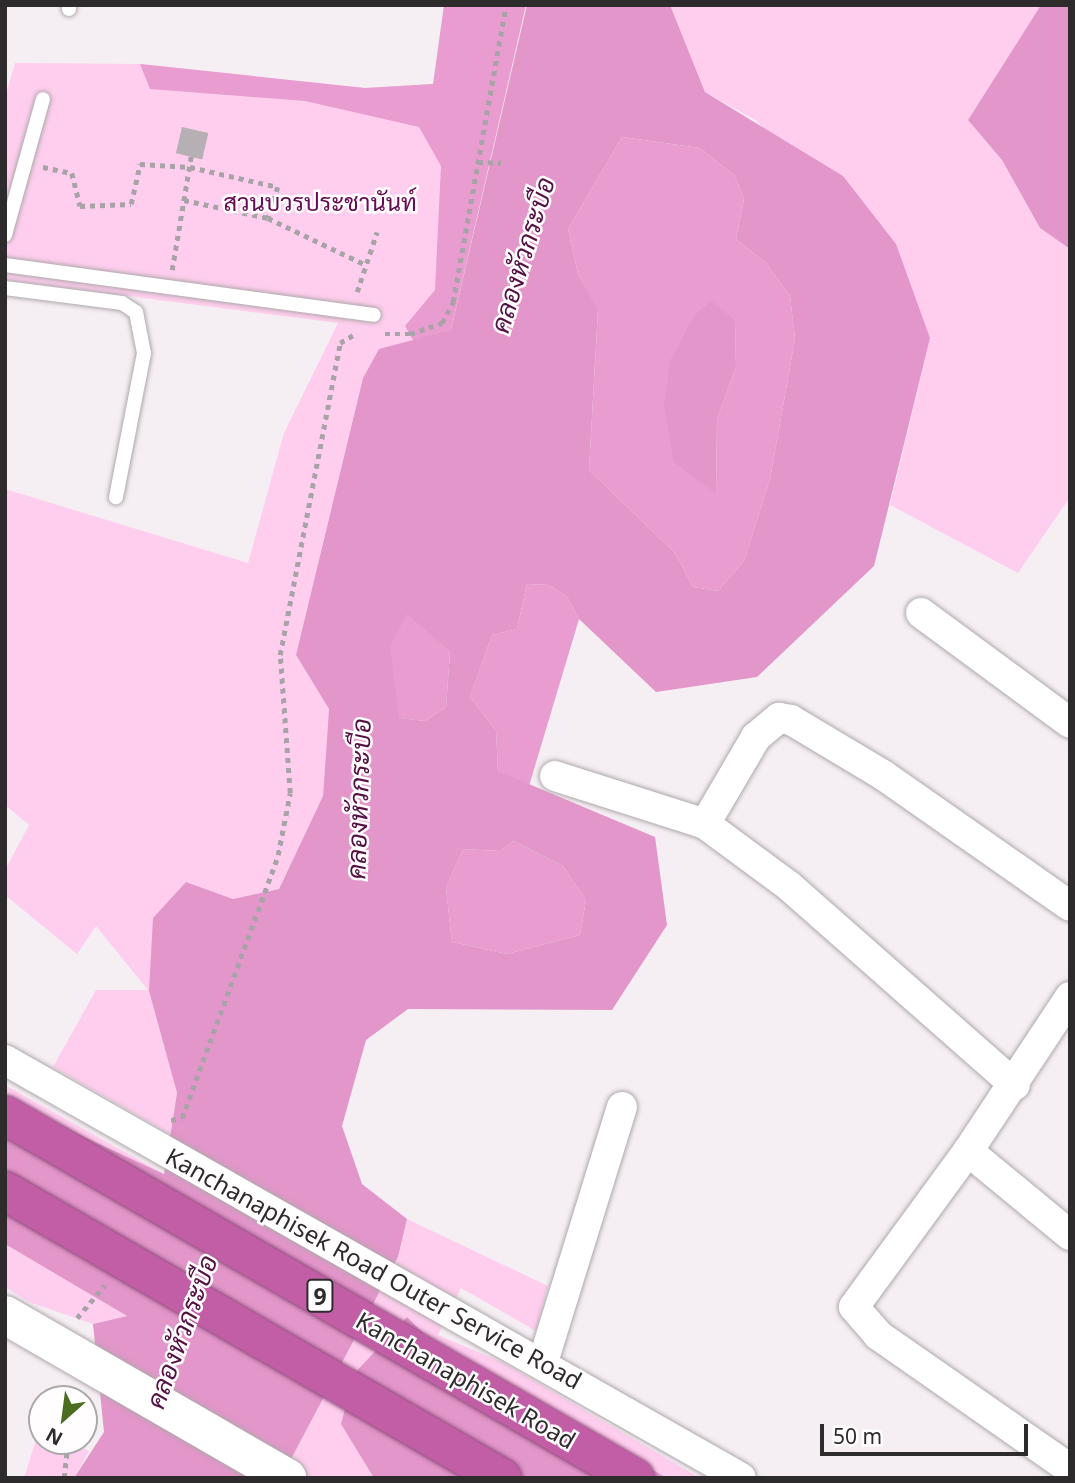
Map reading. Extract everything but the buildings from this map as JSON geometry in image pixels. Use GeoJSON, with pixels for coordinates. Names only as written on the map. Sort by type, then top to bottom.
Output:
{"type":"FeatureCollection","features":[{"type":"Feature","properties":{"kind":"highway","name":"Kanchanaphisek Road"},"geometry":{"type":"LineString","coordinates":[[5,1115],[635,1478]]}},
{"type":"Feature","properties":{"kind":"highway"},"geometry":{"type":"LineString","coordinates":[[5,1191],[502,1478]]}},
{"type":"Feature","properties":{"kind":"main road"},"geometry":{"type":"LineString","coordinates":[[5,1315],[287,1478]]}},
{"type":"Feature","properties":{"kind":"street"},"geometry":{"type":"LineString","coordinates":[[921,613],[1070,723]]}},
{"type":"Feature","properties":{"kind":"street"},"geometry":{"type":"LineString","coordinates":[[705,824],[756,737],[779,718],[792,720],[884,775],[1070,906]]}},
{"type":"Feature","properties":{"kind":"street"},"geometry":{"type":"LineString","coordinates":[[555,776],[705,824],[789,886],[1016,1085]]}},
{"type":"Feature","properties":{"kind":"street"},"geometry":{"type":"LineString","coordinates":[[1070,997],[1016,1085],[855,1307],[878,1335],[1070,1469]]}},
{"type":"Feature","properties":{"kind":"street","name":"Kanchanaphisek Road Outer Service Road"},"geometry":{"type":"LineString","coordinates":[[5,1060],[543,1362],[741,1478]]}},
{"type":"Feature","properties":{"kind":"street"},"geometry":{"type":"LineString","coordinates":[[543,1362],[622,1107]]}},
{"type":"Feature","properties":{"kind":"street"},"geometry":{"type":"LineString","coordinates":[[968,1151],[1070,1235]]}},
{"type":"Feature","properties":{"kind":"lane"},"geometry":{"type":"LineString","coordinates":[[5,235],[44,99]]}},
{"type":"Feature","properties":{"kind":"lane"},"geometry":{"type":"LineString","coordinates":[[5,265],[374,315]]}},
{"type":"Feature","properties":{"kind":"lane"},"geometry":{"type":"LineString","coordinates":[[5,288],[122,303],[136,312],[144,353],[116,497]]}},
{"type":"Feature","properties":{"kind":"path"},"geometry":{"type":"LineString","coordinates":[[182,1118],[278,855],[290,793],[280,655],[340,343],[354,334],[410,334],[442,323],[453,302],[506,5]]}},
{"type":"Feature","properties":{"kind":"path"},"geometry":{"type":"LineString","coordinates":[[168,288],[191,156]]}},
{"type":"Feature","properties":{"kind":"path"},"geometry":{"type":"LineString","coordinates":[[478,162],[501,163]]}},
{"type":"Feature","properties":{"kind":"path"},"geometry":{"type":"LineString","coordinates":[[25,164],[72,173],[80,206],[131,204],[140,163],[190,167],[278,187],[268,218]]}},
{"type":"Feature","properties":{"kind":"path"},"geometry":{"type":"LineString","coordinates":[[184,200],[268,218],[366,265]]}},
{"type":"Feature","properties":{"kind":"path"},"geometry":{"type":"LineString","coordinates":[[354,334],[350,312],[377,232]]}},
{"type":"Feature","properties":{"kind":"path"},"geometry":{"type":"LineString","coordinates":[[64,1478],[66,1455]]}},
{"type":"Feature","properties":{"kind":"green space"},"geometry":{"type":"Polygon","coordinates":[[[670,5],[1041,5],[968,120],[1002,160],[1040,228],[1070,249],[1070,497],[1018,573],[890,505],[930,338],[757,121],[705,92],[670,5]]]}},
{"type":"Feature","properties":{"kind":"green space","name":"สวนบวรประชานันท์"},"geometry":{"type":"Polygon","coordinates":[[[15,63],[140,64],[365,88],[434,84],[467,93],[439,312],[405,326],[414,342],[379,349],[363,378],[296,655],[329,709],[323,796],[279,889],[233,899],[186,882],[149,991],[177,1093],[170,1134],[53,1067],[96,990],[148,990],[96,926],[77,954],[5,895],[5,870],[29,825],[5,805],[5,489],[248,563],[284,433],[338,323],[5,280],[5,98],[15,63]]]}},
{"type":"Feature","properties":{"kind":"green space"},"geometry":{"type":"Polygon","coordinates":[[[5,1085],[164,1174],[5,1100],[5,1085]]]}},
{"type":"Feature","properties":{"kind":"green space"},"geometry":{"type":"Polygon","coordinates":[[[407,1219],[548,1286],[536,1331],[461,1288],[438,1335],[502,1362],[700,1478],[281,1478],[398,1258],[407,1219]]]}},
{"type":"Feature","properties":{"kind":"green space"},"geometry":{"type":"Polygon","coordinates":[[[5,1244],[127,1316],[93,1324],[29,1302],[5,1287],[5,1244]]]}},
{"type":"Feature","properties":{"kind":"green space"},"geometry":{"type":"Polygon","coordinates":[[[31,1455],[87,1455],[74,1478],[24,1478],[31,1455]]]}},
{"type":"Feature","properties":{"kind":"shaded area"},"geometry":{"type":"Polygon","coordinates":[[[444,5],[526,5],[451,330],[414,342],[405,326],[435,290],[441,166],[419,127],[305,101],[150,89],[140,64],[365,88],[433,84],[444,5]]]}},
{"type":"Feature","properties":{"kind":"shaded area"},"geometry":{"type":"Polygon","coordinates":[[[622,137],[700,148],[735,176],[744,199],[736,239],[766,263],[790,296],[795,339],[770,479],[744,561],[718,591],[693,587],[675,553],[589,470],[598,310],[578,274],[568,229],[622,137]],[[711,302],[716,493],[717,419],[736,367],[735,321],[711,302]]]}},
{"type":"Feature","properties":{"kind":"shaded area"},"geometry":{"type":"Polygon","coordinates":[[[527,584],[549,585],[567,597],[579,619],[529,786],[498,771],[496,731],[470,697],[492,635],[517,629],[527,584]]]}},
{"type":"Feature","properties":{"kind":"shaded area"},"geometry":{"type":"Polygon","coordinates":[[[407,613],[450,652],[446,707],[425,721],[398,718],[389,646],[407,613]]]}},
{"type":"Feature","properties":{"kind":"shaded area"},"geometry":{"type":"Polygon","coordinates":[[[514,841],[563,866],[586,900],[580,935],[507,954],[452,942],[446,888],[463,849],[500,851],[514,841]]]}},
{"type":"Feature","properties":{"kind":"water","name":"คลองหัวกระบือ"},"geometry":{"type":"Polygon","coordinates":[[[527,5],[670,5],[705,92],[843,176],[896,244],[930,338],[874,566],[757,677],[656,692],[579,619],[567,597],[549,585],[527,584],[517,629],[492,635],[470,697],[496,731],[498,771],[655,837],[667,925],[612,1010],[408,1009],[366,1040],[342,1126],[362,1184],[407,1219],[398,1257],[281,1478],[74,1478],[89,1455],[98,1455],[98,1441],[104,1432],[93,1324],[127,1316],[5,1244],[5,1100],[164,1174],[177,1093],[149,991],[153,918],[186,882],[233,899],[279,889],[323,796],[329,709],[296,655],[363,378],[379,349],[451,330],[527,5]],[[622,137],[568,229],[578,274],[598,309],[589,470],[675,553],[693,587],[718,591],[744,561],[770,479],[795,339],[790,296],[766,263],[736,239],[744,199],[735,176],[700,148],[622,137]],[[407,614],[390,646],[399,718],[425,721],[446,707],[450,652],[407,614]],[[514,841],[500,851],[463,849],[446,888],[452,942],[507,954],[580,935],[586,900],[563,866],[514,841]]]}},
{"type":"Feature","properties":{"kind":"water"},"geometry":{"type":"Polygon","coordinates":[[[1041,5],[1070,5],[1070,249],[1040,228],[1002,160],[968,120],[1041,5]]]}},
{"type":"Feature","properties":{"kind":"water"},"geometry":{"type":"Polygon","coordinates":[[[711,301],[735,320],[736,367],[717,419],[716,493],[674,462],[664,406],[670,361],[694,316],[711,301]]]}},
{"type":"Feature","properties":{"kind":"water"},"geometry":{"type":"Polygon","coordinates":[[[407,1317],[442,1352],[667,1478],[374,1478],[341,1424],[354,1374],[407,1317]]]}}]}
